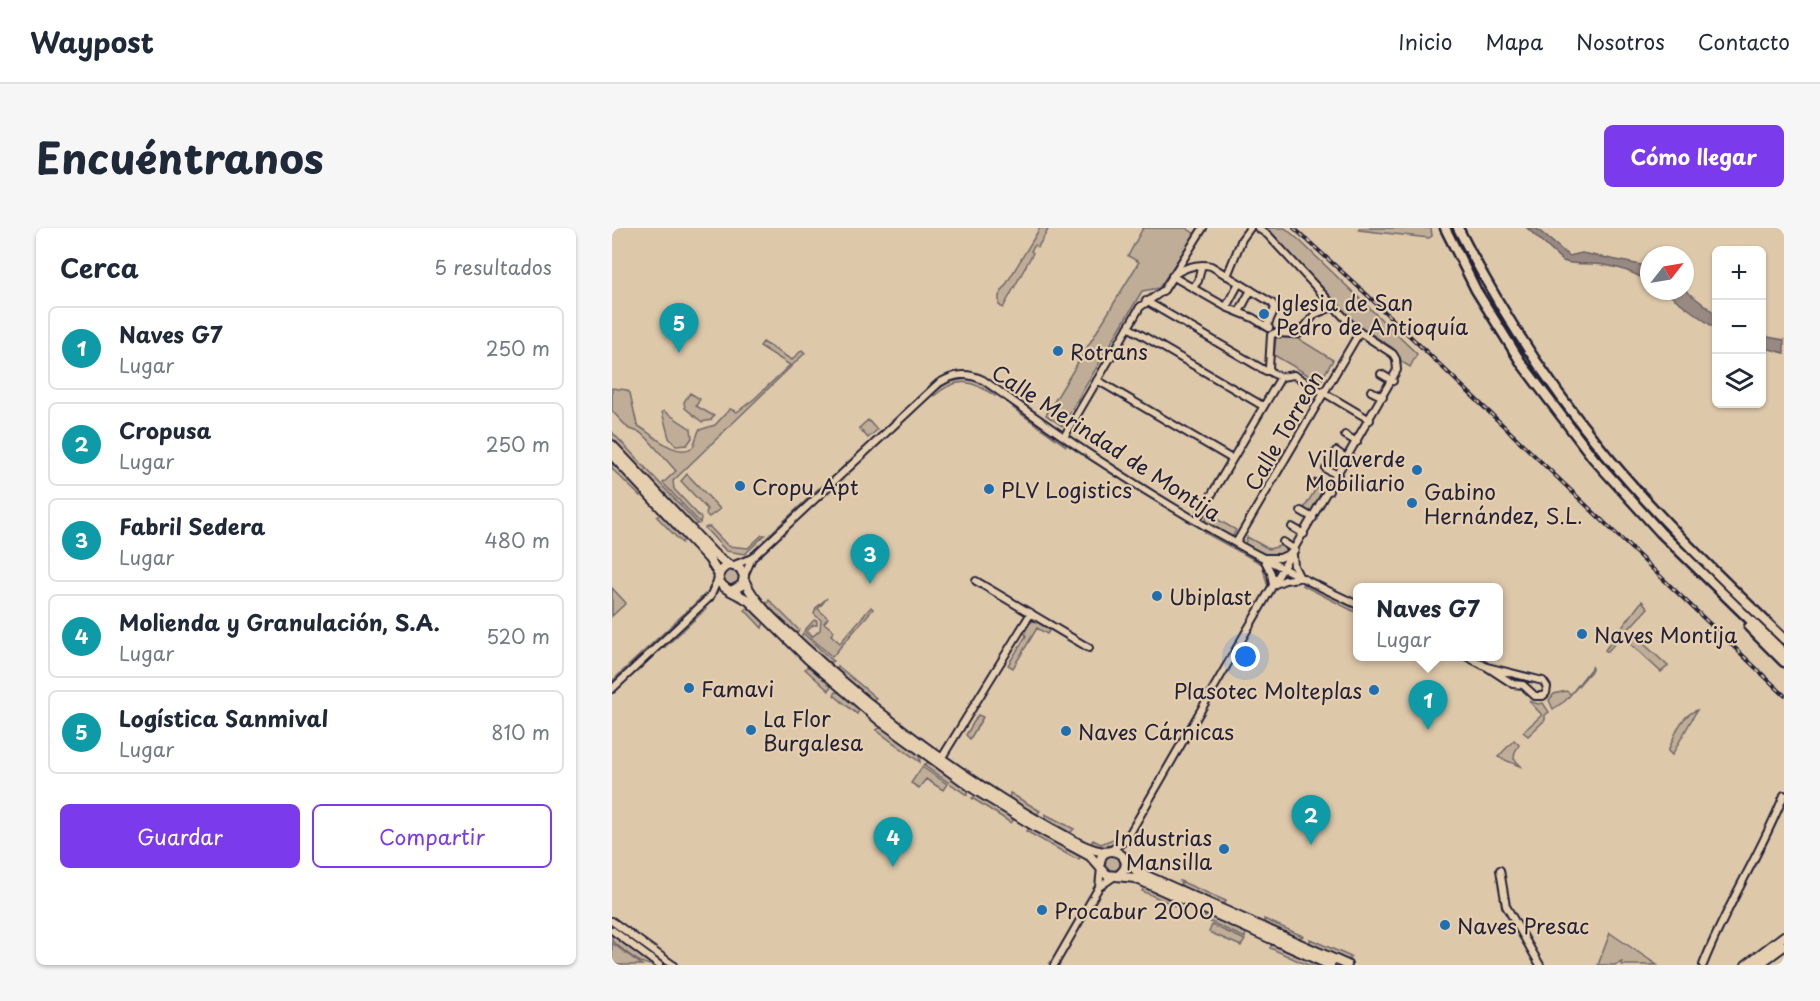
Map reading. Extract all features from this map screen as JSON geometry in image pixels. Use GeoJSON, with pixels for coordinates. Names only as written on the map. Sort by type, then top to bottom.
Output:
{"type":"FeatureCollection","features":[{"type":"Feature","properties":{"kind":"highway"},"geometry":{"type":"LineString","coordinates":[[1445,228],[1476,290],[1522,364],[1594,459],[1660,532],[1784,652]]}},
{"type":"Feature","properties":{"kind":"highway"},"geometry":{"type":"LineString","coordinates":[[1458,228],[1491,290],[1522,340],[1580,422],[1639,492],[1721,578],[1784,639]]}},
{"type":"Feature","properties":{"kind":"highway"},"geometry":{"type":"LineString","coordinates":[[1721,578],[1784,630]]}},
{"type":"Feature","properties":{"kind":"highway"},"geometry":{"type":"LineString","coordinates":[[1710,581],[1731,609],[1784,662]]}},
{"type":"Feature","properties":{"kind":"main road"},"geometry":{"type":"LineString","coordinates":[[612,446],[714,554],[742,570],[755,598],[802,645],[873,707],[941,759],[1038,820],[1095,850],[1116,851],[1138,872],[1347,965]]}},
{"type":"Feature","properties":{"kind":"main road"},"geometry":{"type":"LineString","coordinates":[[612,455],[709,559],[720,585],[749,601],[838,686],[905,741],[965,783],[1026,821],[1090,856],[1107,875],[1135,878],[1330,965]]}},
{"type":"Feature","properties":{"kind":"main road"},"geometry":{"type":"LineString","coordinates":[[718,577],[723,568],[732,565]]}},
{"type":"Feature","properties":{"kind":"main road"},"geometry":{"type":"LineString","coordinates":[[730,590],[740,587],[744,578]]}},
{"type":"Feature","properties":{"kind":"main road"},"geometry":{"type":"LineString","coordinates":[[1101,867],[1102,857],[1108,852]]}},
{"type":"Feature","properties":{"kind":"main road"},"geometry":{"type":"LineString","coordinates":[[1116,876],[1124,870],[1125,859]]}},
{"type":"Feature","properties":{"kind":"main road"},"geometry":{"type":"LineString","coordinates":[[1746,965],[1784,936]]}},
{"type":"Feature","properties":{"kind":"main road"},"geometry":{"type":"LineString","coordinates":[[1758,965],[1784,946]]}},
{"type":"Feature","properties":{"kind":"street"},"geometry":{"type":"LineString","coordinates":[[1064,437],[1128,327],[1146,301],[1161,292],[1203,228]]}},
{"type":"Feature","properties":{"kind":"street"},"geometry":{"type":"LineString","coordinates":[[1227,276],[1242,239],[1250,228]]}},
{"type":"Feature","properties":{"kind":"street"},"geometry":{"type":"LineString","coordinates":[[1108,852],[1126,840],[1393,381],[1398,364],[1390,351],[1359,333],[1268,235],[1258,228]]}},
{"type":"Feature","properties":{"kind":"street"},"geometry":{"type":"LineString","coordinates":[[1172,276],[1184,269],[1212,266],[1275,305],[1267,326]]}},
{"type":"Feature","properties":{"kind":"street"},"geometry":{"type":"LineString","coordinates":[[1194,286],[1198,281],[1201,268]]}},
{"type":"Feature","properties":{"kind":"street"},"geometry":{"type":"LineString","coordinates":[[1172,276],[1226,307],[1267,326],[1273,334],[1268,364],[1270,371]]}},
{"type":"Feature","properties":{"kind":"street"},"geometry":{"type":"LineString","coordinates":[[1226,307],[1239,283]]}},
{"type":"Feature","properties":{"kind":"street"},"geometry":{"type":"LineString","coordinates":[[1239,312],[1251,290]]}},
{"type":"Feature","properties":{"kind":"street"},"geometry":{"type":"LineString","coordinates":[[1146,301],[1266,371],[1281,377],[1294,375],[1370,420]]}},
{"type":"Feature","properties":{"kind":"street"},"geometry":{"type":"LineString","coordinates":[[1273,334],[1299,334],[1315,314],[1335,306]]}},
{"type":"Feature","properties":{"kind":"street"},"geometry":{"type":"LineString","coordinates":[[1128,327],[1263,406]]}},
{"type":"Feature","properties":{"kind":"street","name":"Calle Torreón"},"geometry":{"type":"LineString","coordinates":[[1236,543],[1359,333]]}},
{"type":"Feature","properties":{"kind":"street"},"geometry":{"type":"LineString","coordinates":[[1381,374],[1393,381]]}},
{"type":"Feature","properties":{"kind":"street","name":"Calle Merindad de Montija"},"geometry":{"type":"LineString","coordinates":[[752,558],[939,383],[947,378],[963,375],[983,380],[1111,469],[1196,521],[1301,579],[1353,603]]}},
{"type":"Feature","properties":{"kind":"street"},"geometry":{"type":"LineString","coordinates":[[1196,521],[1281,377]]}},
{"type":"Feature","properties":{"kind":"street"},"geometry":{"type":"LineString","coordinates":[[1097,380],[1232,459]]}},
{"type":"Feature","properties":{"kind":"street"},"geometry":{"type":"LineString","coordinates":[[1371,391],[1383,397]]}},
{"type":"Feature","properties":{"kind":"street"},"geometry":{"type":"LineString","coordinates":[[1345,435],[1357,442]]}},
{"type":"Feature","properties":{"kind":"street"},"geometry":{"type":"LineString","coordinates":[[1336,451],[1347,459]]}},
{"type":"Feature","properties":{"kind":"street"},"geometry":{"type":"LineString","coordinates":[[1326,468],[1338,476]]}},
{"type":"Feature","properties":{"kind":"street"},"geometry":{"type":"LineString","coordinates":[[1317,483],[1329,490]]}},
{"type":"Feature","properties":{"kind":"street"},"geometry":{"type":"LineString","coordinates":[[1301,511],[1313,518]]}},
{"type":"Feature","properties":{"kind":"street"},"geometry":{"type":"LineString","coordinates":[[1292,527],[1304,534]]}},
{"type":"Feature","properties":{"kind":"street"},"geometry":{"type":"LineString","coordinates":[[1283,542],[1294,551]]}},
{"type":"Feature","properties":{"kind":"street"},"geometry":{"type":"LineString","coordinates":[[1263,558],[1281,558],[1294,551]]}},
{"type":"Feature","properties":{"kind":"street"},"geometry":{"type":"LineString","coordinates":[[1273,586],[1285,580],[1301,579],[1294,566],[1294,551]]}},
{"type":"Feature","properties":{"kind":"street"},"geometry":{"type":"LineString","coordinates":[[732,565],[752,558]]}},
{"type":"Feature","properties":{"kind":"street"},"geometry":{"type":"LineString","coordinates":[[744,578],[752,558]]}},
{"type":"Feature","properties":{"kind":"street"},"geometry":{"type":"LineString","coordinates":[[1263,558],[1270,568],[1273,586]]}},
{"type":"Feature","properties":{"kind":"street"},"geometry":{"type":"LineString","coordinates":[[710,597],[718,577]]}},
{"type":"Feature","properties":{"kind":"street"},"geometry":{"type":"LineString","coordinates":[[976,581],[1089,648]]}},
{"type":"Feature","properties":{"kind":"street"},"geometry":{"type":"LineString","coordinates":[[612,689],[710,597],[730,590]]}},
{"type":"Feature","properties":{"kind":"street"},"geometry":{"type":"LineString","coordinates":[[941,759],[1031,613]]}},
{"type":"Feature","properties":{"kind":"street"},"geometry":{"type":"LineString","coordinates":[[1474,661],[1514,684],[1525,682],[1523,676],[1487,667]]}},
{"type":"Feature","properties":{"kind":"street"},"geometry":{"type":"LineString","coordinates":[[1703,965],[1784,795]]}},
{"type":"Feature","properties":{"kind":"street"},"geometry":{"type":"LineString","coordinates":[[1125,859],[1126,840]]}},
{"type":"Feature","properties":{"kind":"street"},"geometry":{"type":"LineString","coordinates":[[1054,965],[1099,887],[1101,867]]}},
{"type":"Feature","properties":{"kind":"street"},"geometry":{"type":"LineString","coordinates":[[1500,870],[1506,906],[1540,965]]}},
{"type":"Feature","properties":{"kind":"street"},"geometry":{"type":"LineString","coordinates":[[1099,887],[1116,876]]}},
{"type":"Feature","properties":{"kind":"street"},"geometry":{"type":"LineString","coordinates":[[612,921],[673,965]]}},
{"type":"Feature","properties":{"kind":"street"},"geometry":{"type":"LineString","coordinates":[[612,930],[659,965]]}},
{"type":"Feature","properties":{"kind":"shaded area"},"geometry":{"type":"Polygon","coordinates":[[[1040,228],[1049,228],[1038,247],[1035,245],[1031,251],[1033,253],[1003,308],[999,305],[999,296],[1040,228]]]}},
{"type":"Feature","properties":{"kind":"shaded area"},"geometry":{"type":"Polygon","coordinates":[[[1143,228],[1186,228],[1195,234],[1159,288],[1142,291],[1062,426],[1046,415],[1139,262],[1128,256],[1143,228]]]}},
{"type":"Feature","properties":{"kind":"shaded area"},"geometry":{"type":"Polygon","coordinates":[[[1264,228],[1285,228],[1299,240],[1417,354],[1410,367],[1402,362],[1393,348],[1355,324],[1264,228]]]}},
{"type":"Feature","properties":{"kind":"shaded area"},"geometry":{"type":"Polygon","coordinates":[[[1359,228],[1431,228],[1432,236],[1429,238],[1359,230],[1359,228]]]}},
{"type":"Feature","properties":{"kind":"shaded area"},"geometry":{"type":"Polygon","coordinates":[[[1527,228],[1536,228],[1569,256],[1582,253],[1640,265],[1640,277],[1615,267],[1563,261],[1527,228]]]}},
{"type":"Feature","properties":{"kind":"shaded area"},"geometry":{"type":"Polygon","coordinates":[[[1694,297],[1712,311],[1712,326],[1676,300],[1694,300],[1694,297]]]}},
{"type":"Feature","properties":{"kind":"shaded area"},"geometry":{"type":"Polygon","coordinates":[[[1276,337],[1299,339],[1333,360],[1320,382],[1274,355],[1276,337]]]}},
{"type":"Feature","properties":{"kind":"shaded area"},"geometry":{"type":"Polygon","coordinates":[[[1766,337],[1784,340],[1784,353],[1766,348],[1766,337]]]}},
{"type":"Feature","properties":{"kind":"shaded area"},"geometry":{"type":"Polygon","coordinates":[[[763,342],[792,360],[802,350],[805,353],[673,481],[674,489],[701,518],[700,523],[663,483],[676,471],[647,438],[629,429],[612,411],[612,388],[627,390],[630,393],[637,425],[672,448],[686,450],[693,447],[699,430],[715,425],[730,409],[737,412],[790,365],[760,346],[763,342]]]}},
{"type":"Feature","properties":{"kind":"shaded area"},"geometry":{"type":"Polygon","coordinates":[[[966,379],[981,383],[996,394],[995,396],[979,386],[965,382],[950,385],[934,396],[934,392],[949,382],[966,379]]]}},
{"type":"Feature","properties":{"kind":"shaded area"},"geometry":{"type":"Polygon","coordinates":[[[690,393],[700,399],[696,406],[714,416],[711,420],[702,422],[685,408],[684,402],[690,393]]]}},
{"type":"Feature","properties":{"kind":"shaded area"},"geometry":{"type":"Polygon","coordinates":[[[1015,407],[1066,442],[1066,446],[1013,408],[1015,407]]]}},
{"type":"Feature","properties":{"kind":"shaded area"},"geometry":{"type":"Polygon","coordinates":[[[664,411],[691,429],[692,438],[687,445],[676,446],[669,438],[662,412],[664,411]]]}},
{"type":"Feature","properties":{"kind":"shaded area"},"geometry":{"type":"Polygon","coordinates":[[[868,420],[877,430],[868,438],[859,428],[868,420]]]}},
{"type":"Feature","properties":{"kind":"shaded area"},"geometry":{"type":"Polygon","coordinates":[[[612,432],[698,524],[691,525],[612,440],[612,432]]]}},
{"type":"Feature","properties":{"kind":"shaded area"},"geometry":{"type":"Polygon","coordinates":[[[612,460],[642,493],[640,496],[612,469],[612,460]]]}},
{"type":"Feature","properties":{"kind":"shaded area"},"geometry":{"type":"Polygon","coordinates":[[[687,474],[720,509],[709,517],[706,514],[707,509],[681,481],[687,474]]]}},
{"type":"Feature","properties":{"kind":"shaded area"},"geometry":{"type":"Polygon","coordinates":[[[1317,487],[1325,491],[1311,515],[1303,510],[1317,487]]]}},
{"type":"Feature","properties":{"kind":"shaded area"},"geometry":{"type":"Polygon","coordinates":[[[818,489],[817,493],[773,534],[770,534],[818,489]]]}},
{"type":"Feature","properties":{"kind":"shaded area"},"geometry":{"type":"Polygon","coordinates":[[[661,513],[684,538],[682,543],[657,517],[661,513]]]}},
{"type":"Feature","properties":{"kind":"shaded area"},"geometry":{"type":"Polygon","coordinates":[[[1208,514],[1236,530],[1233,536],[1205,522],[1208,514]]]}},
{"type":"Feature","properties":{"kind":"shaded area"},"geometry":{"type":"Polygon","coordinates":[[[710,527],[728,546],[748,548],[762,535],[765,535],[745,554],[726,551],[705,528],[710,527]]]}},
{"type":"Feature","properties":{"kind":"shaded area"},"geometry":{"type":"Polygon","coordinates":[[[1208,532],[1263,563],[1268,573],[1269,585],[1262,564],[1205,533],[1208,532]]]}},
{"type":"Feature","properties":{"kind":"shaded area"},"geometry":{"type":"Polygon","coordinates":[[[1247,537],[1269,549],[1283,545],[1290,550],[1278,555],[1262,553],[1245,544],[1247,537]]]}},
{"type":"Feature","properties":{"kind":"shaded area"},"geometry":{"type":"Polygon","coordinates":[[[728,570],[734,570],[739,578],[737,584],[728,586],[723,581],[723,575],[728,570]]]}},
{"type":"Feature","properties":{"kind":"shaded area"},"geometry":{"type":"Polygon","coordinates":[[[1303,583],[1353,607],[1353,611],[1302,585],[1303,583]]]}},
{"type":"Feature","properties":{"kind":"shaded area"},"geometry":{"type":"Polygon","coordinates":[[[612,588],[626,603],[612,616],[612,588]]]}},
{"type":"Feature","properties":{"kind":"shaded area"},"geometry":{"type":"Polygon","coordinates":[[[705,594],[707,596],[612,684],[612,681],[705,594]]]}},
{"type":"Feature","properties":{"kind":"shaded area"},"geometry":{"type":"Polygon","coordinates":[[[827,598],[818,609],[828,618],[824,623],[834,631],[831,635],[840,643],[871,607],[873,609],[832,657],[804,631],[814,620],[817,621],[817,625],[813,625],[807,631],[813,636],[820,630],[821,620],[814,614],[816,608],[827,598]]]}},
{"type":"Feature","properties":{"kind":"shaded area"},"geometry":{"type":"Polygon","coordinates":[[[769,600],[799,630],[797,633],[793,632],[768,607],[769,600]]]}},
{"type":"Feature","properties":{"kind":"shaded area"},"geometry":{"type":"Polygon","coordinates":[[[1642,601],[1648,608],[1607,652],[1605,650],[1642,601]]]}},
{"type":"Feature","properties":{"kind":"shaded area"},"geometry":{"type":"Polygon","coordinates":[[[749,606],[764,622],[762,628],[745,610],[749,606]]]}},
{"type":"Feature","properties":{"kind":"shaded area"},"geometry":{"type":"Polygon","coordinates":[[[704,608],[706,609],[664,648],[663,645],[704,608]]]}},
{"type":"Feature","properties":{"kind":"shaded area"},"geometry":{"type":"Polygon","coordinates":[[[1036,621],[1047,627],[1049,631],[1047,634],[1037,628],[1013,668],[1008,665],[1026,636],[1024,631],[1031,622],[1036,621]]]}},
{"type":"Feature","properties":{"kind":"shaded area"},"geometry":{"type":"Polygon","coordinates":[[[803,633],[833,661],[827,663],[800,639],[803,633]]]}},
{"type":"Feature","properties":{"kind":"shaded area"},"geometry":{"type":"Polygon","coordinates":[[[1633,634],[1668,666],[1661,672],[1626,640],[1633,634]]]}},
{"type":"Feature","properties":{"kind":"shaded area"},"geometry":{"type":"Polygon","coordinates":[[[838,666],[876,698],[871,701],[837,672],[838,666]]]}},
{"type":"Feature","properties":{"kind":"shaded area"},"geometry":{"type":"Polygon","coordinates":[[[807,667],[831,685],[829,691],[805,669],[807,667]]]}},
{"type":"Feature","properties":{"kind":"shaded area"},"geometry":{"type":"Polygon","coordinates":[[[1592,667],[1592,670],[1565,701],[1553,709],[1549,700],[1554,694],[1566,691],[1571,694],[1592,667]]]}},
{"type":"Feature","properties":{"kind":"shaded area"},"geometry":{"type":"Polygon","coordinates":[[[836,692],[858,707],[857,714],[834,695],[836,692]]]}},
{"type":"Feature","properties":{"kind":"shaded area"},"geometry":{"type":"Polygon","coordinates":[[[1529,701],[1543,703],[1549,712],[1545,715],[1545,720],[1528,736],[1523,732],[1542,715],[1529,701]]]}},
{"type":"Feature","properties":{"kind":"shaded area"},"geometry":{"type":"Polygon","coordinates":[[[1697,710],[1672,755],[1668,751],[1679,727],[1686,717],[1697,710]]]}},
{"type":"Feature","properties":{"kind":"shaded area"},"geometry":{"type":"Polygon","coordinates":[[[978,715],[983,717],[970,739],[966,735],[978,715]]]}},
{"type":"Feature","properties":{"kind":"shaded area"},"geometry":{"type":"Polygon","coordinates":[[[882,727],[919,755],[920,762],[876,730],[882,727]]]}},
{"type":"Feature","properties":{"kind":"shaded area"},"geometry":{"type":"Polygon","coordinates":[[[1514,740],[1519,745],[1514,759],[1522,767],[1498,757],[1514,740]]]}},
{"type":"Feature","properties":{"kind":"shaded area"},"geometry":{"type":"Polygon","coordinates":[[[929,762],[965,787],[967,795],[923,765],[929,762]]]}},
{"type":"Feature","properties":{"kind":"shaded area"},"geometry":{"type":"Polygon","coordinates":[[[922,767],[947,784],[943,790],[926,779],[919,788],[911,783],[922,767]]]}},
{"type":"Feature","properties":{"kind":"shaded area"},"geometry":{"type":"Polygon","coordinates":[[[1010,793],[1040,811],[1036,815],[1009,799],[1010,793]]]}},
{"type":"Feature","properties":{"kind":"shaded area"},"geometry":{"type":"Polygon","coordinates":[[[976,796],[1014,819],[1011,823],[972,798],[976,796]]]}},
{"type":"Feature","properties":{"kind":"shaded area"},"geometry":{"type":"Polygon","coordinates":[[[1045,814],[1074,829],[1069,834],[1045,820],[1045,814]]]}},
{"type":"Feature","properties":{"kind":"shaded area"},"geometry":{"type":"Polygon","coordinates":[[[1029,828],[1081,855],[1079,859],[1026,831],[1029,828]]]}},
{"type":"Feature","properties":{"kind":"shaded area"},"geometry":{"type":"Polygon","coordinates":[[[1120,836],[1124,838],[1108,847],[1090,845],[1093,840],[1101,844],[1120,836]]]}},
{"type":"Feature","properties":{"kind":"shaded area"},"geometry":{"type":"Polygon","coordinates":[[[1112,856],[1118,858],[1120,864],[1118,870],[1112,872],[1106,870],[1104,864],[1106,858],[1112,856]]]}},
{"type":"Feature","properties":{"kind":"shaded area"},"geometry":{"type":"Polygon","coordinates":[[[1180,881],[1226,902],[1219,905],[1182,888],[1180,881]]]}},
{"type":"Feature","properties":{"kind":"shaded area"},"geometry":{"type":"Polygon","coordinates":[[[1144,887],[1170,900],[1171,898],[1176,900],[1177,903],[1175,906],[1142,891],[1144,887]]]}},
{"type":"Feature","properties":{"kind":"shaded area"},"geometry":{"type":"Polygon","coordinates":[[[1205,915],[1246,932],[1245,938],[1204,919],[1205,915]]]}},
{"type":"Feature","properties":{"kind":"shaded area"},"geometry":{"type":"Polygon","coordinates":[[[1264,919],[1303,936],[1297,939],[1264,925],[1264,919]]]}},
{"type":"Feature","properties":{"kind":"shaded area"},"geometry":{"type":"Polygon","coordinates":[[[1212,925],[1245,940],[1241,946],[1209,932],[1212,925]]]}},
{"type":"Feature","properties":{"kind":"shaded area"},"geometry":{"type":"Polygon","coordinates":[[[1610,933],[1657,965],[1622,965],[1622,962],[1615,965],[1598,965],[1610,933]]]}},
{"type":"Feature","properties":{"kind":"shaded area"},"geometry":{"type":"Polygon","coordinates":[[[612,935],[653,965],[642,963],[631,956],[612,941],[612,935]]]}},
{"type":"Feature","properties":{"kind":"shaded area"},"geometry":{"type":"Polygon","coordinates":[[[1310,939],[1351,957],[1347,961],[1310,945],[1310,939]]]}},
{"type":"Feature","properties":{"kind":"shaded area"},"geometry":{"type":"Polygon","coordinates":[[[612,943],[642,965],[612,965],[612,943]]]}},
{"type":"Feature","properties":{"kind":"shaded area"},"geometry":{"type":"Polygon","coordinates":[[[1272,944],[1322,965],[1307,965],[1270,948],[1272,944]]]}},
{"type":"Feature","properties":{"kind":"railway"},"geometry":{"type":"LineString","coordinates":[[1294,228],[1363,291],[1784,695]]}},
{"type":"Feature","properties":{"kind":"place","name":"Iglesia de San Pedro de Antioquía"},"geometry":{"type":"Point","coordinates":[1264,314]}},
{"type":"Feature","properties":{"kind":"place","name":"Rotrans"},"geometry":{"type":"Point","coordinates":[1058,351]}},
{"type":"Feature","properties":{"kind":"place","name":"Logística Sanmival"},"geometry":{"type":"Point","coordinates":[679,353]}},
{"type":"Feature","properties":{"kind":"place","name":"Villaverde Mobiliario"},"geometry":{"type":"Point","coordinates":[1417,470]}},
{"type":"Feature","properties":{"kind":"place","name":"Cropu Apt"},"geometry":{"type":"Point","coordinates":[740,486]}},
{"type":"Feature","properties":{"kind":"place","name":"PLV Logistics"},"geometry":{"type":"Point","coordinates":[989,489]}},
{"type":"Feature","properties":{"kind":"place","name":"Gabino Hernández, S.L."},"geometry":{"type":"Point","coordinates":[1412,503]}},
{"type":"Feature","properties":{"kind":"place","name":"Fabril Sedera"},"geometry":{"type":"Point","coordinates":[870,584]}},
{"type":"Feature","properties":{"kind":"place","name":"Ubiplast"},"geometry":{"type":"Point","coordinates":[1157,596]}},
{"type":"Feature","properties":{"kind":"place","name":"Naves Montija"},"geometry":{"type":"Point","coordinates":[1582,634]}},
{"type":"Feature","properties":{"kind":"place","name":"Famavi"},"geometry":{"type":"Point","coordinates":[689,688]}},
{"type":"Feature","properties":{"kind":"place","name":"Plasotec Molteplas"},"geometry":{"type":"Point","coordinates":[1374,690]}},
{"type":"Feature","properties":{"kind":"place","name":"La Flor Burgalesa"},"geometry":{"type":"Point","coordinates":[751,730]}},
{"type":"Feature","properties":{"kind":"place","name":"Naves G7"},"geometry":{"type":"Point","coordinates":[1428,730]}},
{"type":"Feature","properties":{"kind":"place","name":"Naves Cárnicas"},"geometry":{"type":"Point","coordinates":[1066,731]}},
{"type":"Feature","properties":{"kind":"place","name":"Cropusa"},"geometry":{"type":"Point","coordinates":[1311,845]}},
{"type":"Feature","properties":{"kind":"place","name":"Industrias Mansilla"},"geometry":{"type":"Point","coordinates":[1224,849]}},
{"type":"Feature","properties":{"kind":"place","name":"Molienda y Granulación, S.A."},"geometry":{"type":"Point","coordinates":[893,867]}},
{"type":"Feature","properties":{"kind":"place","name":"Procabur 2000"},"geometry":{"type":"Point","coordinates":[1042,910]}},
{"type":"Feature","properties":{"kind":"place","name":"Naves Presac"},"geometry":{"type":"Point","coordinates":[1445,925]}}]}
